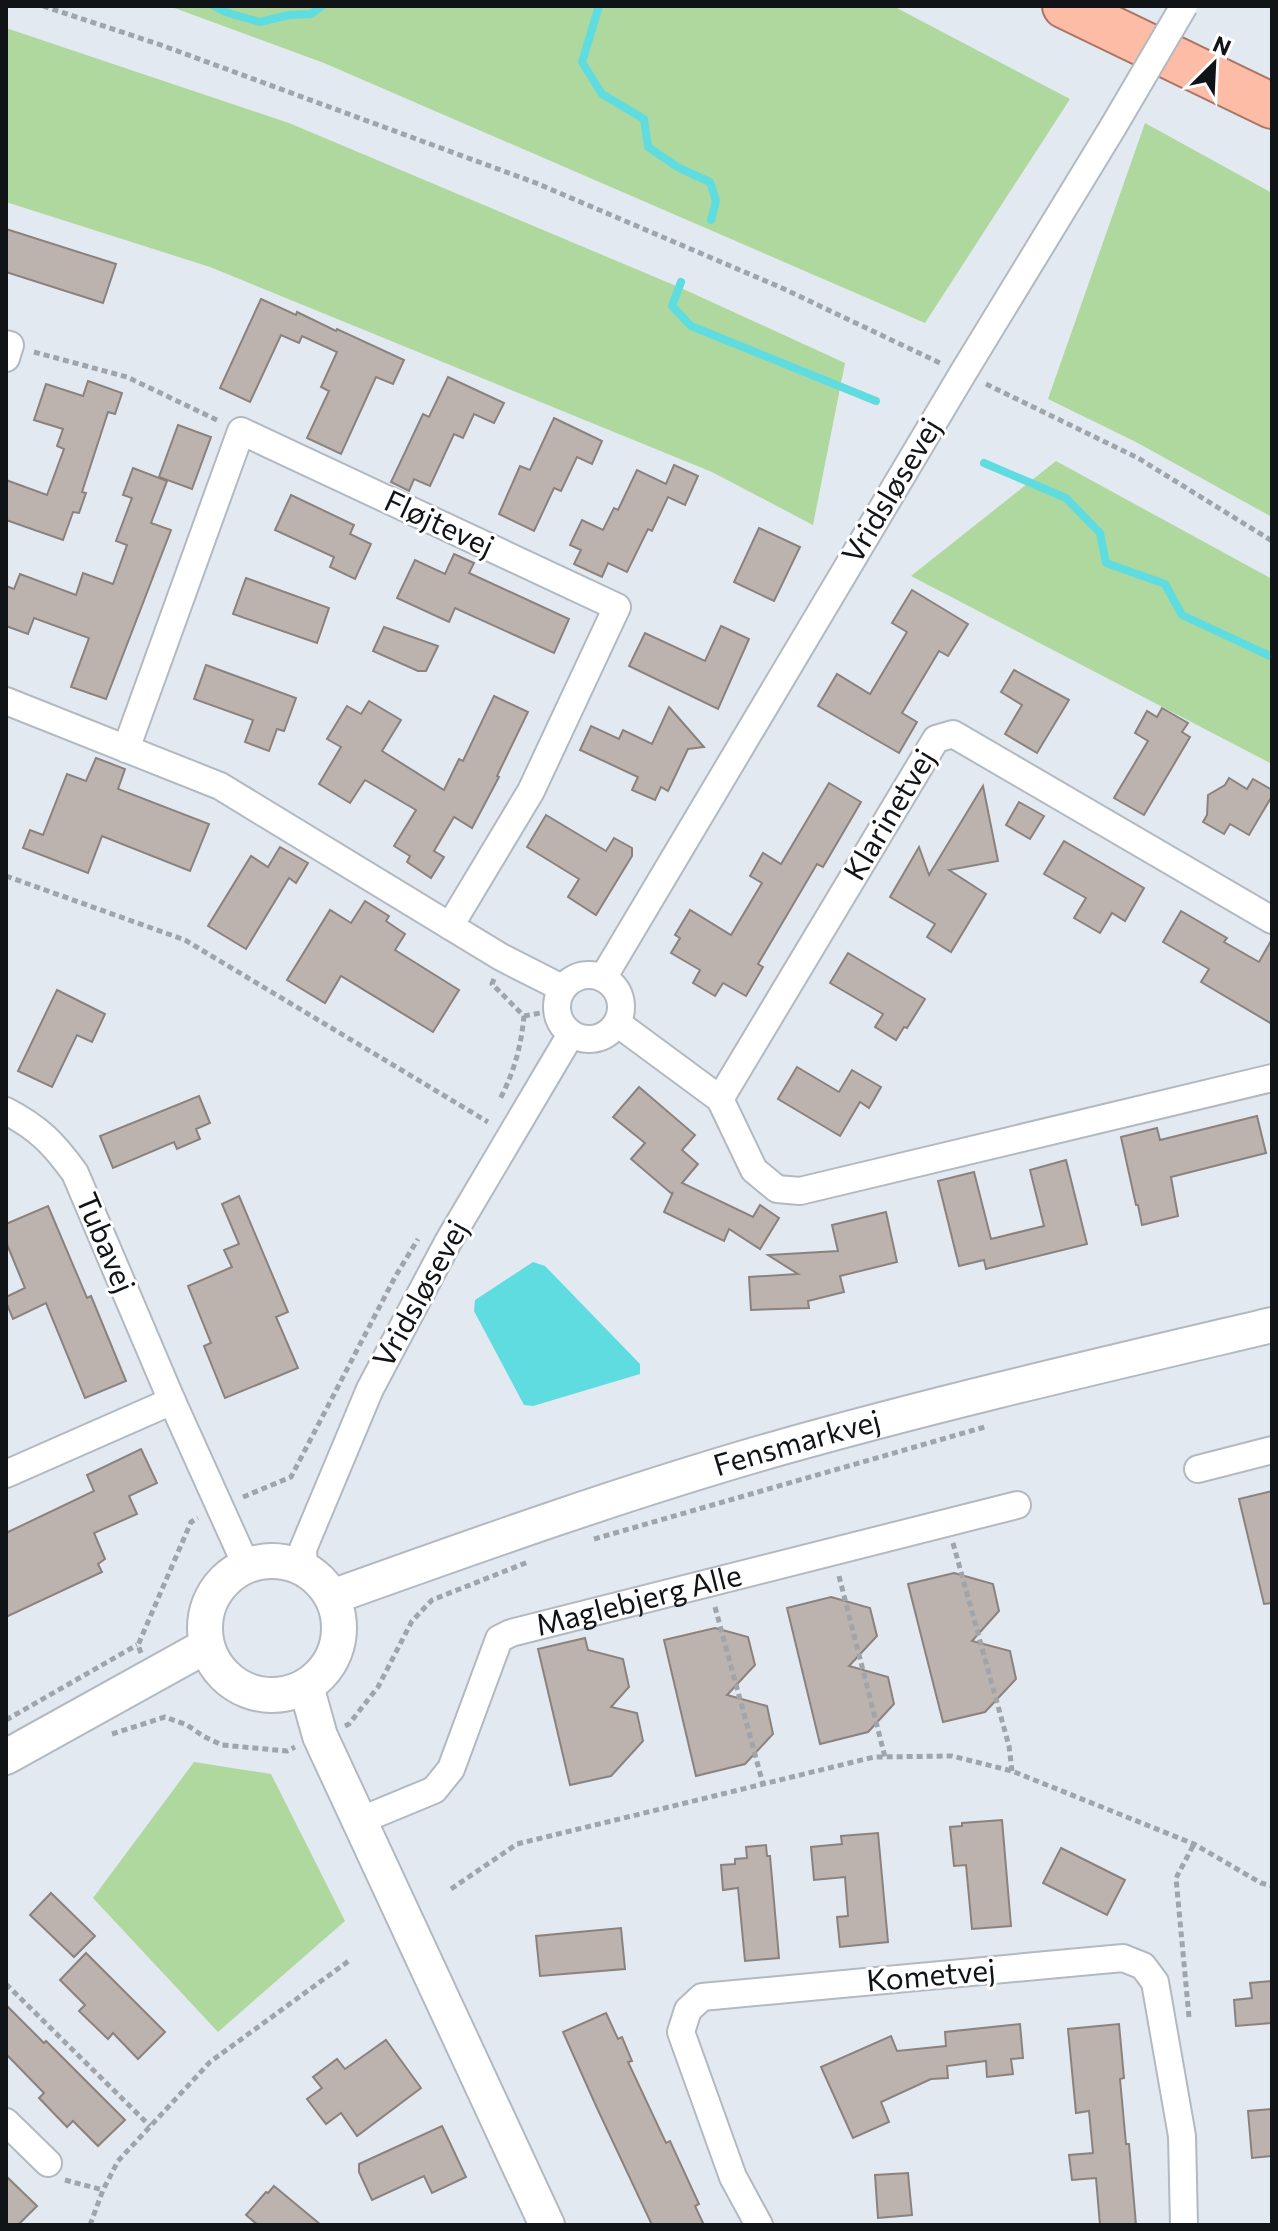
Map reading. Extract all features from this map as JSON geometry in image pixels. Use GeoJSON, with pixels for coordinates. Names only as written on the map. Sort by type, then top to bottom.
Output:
{"type":"FeatureCollection","features":[{"type":"Feature","properties":{"kind":"highway"},"geometry":{"type":"LineString","coordinates":[[1065,6],[1272,106]]}},
{"type":"Feature","properties":{"kind":"highway"},"geometry":{"type":"LineString","coordinates":[[1122,6],[1272,80]]}},
{"type":"Feature","properties":{"kind":"street","name":"Vridsløsevej"},"geometry":{"type":"LineString","coordinates":[[603,978],[1184,6]]}},
{"type":"Feature","properties":{"kind":"street"},"geometry":{"type":"LineString","coordinates":[[126,749],[241,431]]}},
{"type":"Feature","properties":{"kind":"street","name":"Fløjtevej"},"geometry":{"type":"LineString","coordinates":[[241,431],[617,607],[531,791],[450,926]]}},
{"type":"Feature","properties":{"kind":"street"},"geometry":{"type":"LineString","coordinates":[[6,701],[220,786],[501,957],[559,999],[564,1028],[571,1034],[581,1038],[601,1037],[617,1023],[621,1013],[618,993],[612,984],[594,975],[576,976],[559,999]]}},
{"type":"Feature","properties":{"kind":"street","name":"Klarinetvej"},"geometry":{"type":"LineString","coordinates":[[720,1099],[936,739],[953,734],[1272,920]]}},
{"type":"Feature","properties":{"kind":"street"},"geometry":{"type":"LineString","coordinates":[[617,1023],[720,1099],[754,1170],[777,1189],[800,1191],[1272,1078]]}},
{"type":"Feature","properties":{"kind":"street","name":"Vridsløsevej"},"geometry":{"type":"LineString","coordinates":[[304,1568],[303,1549],[370,1389],[448,1242],[571,1034]]}},
{"type":"Feature","properties":{"kind":"street","name":"Tubavej"},"geometry":{"type":"LineString","coordinates":[[6,1111],[54,1144],[75,1173],[246,1565]]}},
{"type":"Feature","properties":{"kind":"street","name":"Fensmarkvej"},"geometry":{"type":"LineString","coordinates":[[332,1597],[524,1529],[779,1448],[1033,1382],[1272,1325]]}},
{"type":"Feature","properties":{"kind":"street"},"geometry":{"type":"LineString","coordinates":[[6,1474],[172,1401]]}},
{"type":"Feature","properties":{"kind":"street"},"geometry":{"type":"LineString","coordinates":[[1198,1469],[1272,1450]]}},
{"type":"Feature","properties":{"kind":"street","name":"Maglebjerg Alle"},"geometry":{"type":"LineString","coordinates":[[359,1821],[434,1790],[451,1769],[499,1639],[511,1633],[1017,1505]]}},
{"type":"Feature","properties":{"kind":"street"},"geometry":{"type":"LineString","coordinates":[[265,1560],[285,1561],[304,1568],[320,1580],[332,1597],[339,1616],[339,1637],[333,1656],[322,1673],[306,1686],[287,1694],[266,1695],[246,1691],[228,1680],[206,1646],[204,1626],[207,1607],[222,1582],[246,1565],[265,1560]]}},
{"type":"Feature","properties":{"kind":"street"},"geometry":{"type":"LineString","coordinates":[[6,1757],[206,1646]]}},
{"type":"Feature","properties":{"kind":"street"},"geometry":{"type":"LineString","coordinates":[[306,1686],[320,1736],[547,2225]]}},
{"type":"Feature","properties":{"kind":"street","name":"Kometvej"},"geometry":{"type":"LineString","coordinates":[[759,2225],[733,2177],[681,2032],[688,2010],[702,1997],[1123,1958],[1143,1966],[1155,1982],[1182,2136],[1184,2225]]}},
{"type":"Feature","properties":{"kind":"street"},"geometry":{"type":"LineString","coordinates":[[6,2122],[48,2163]]}},
{"type":"Feature","properties":{"kind":"path"},"geometry":{"type":"LineString","coordinates":[[43,6],[161,45],[536,183],[782,288],[1138,458],[1272,541]]}},
{"type":"Feature","properties":{"kind":"path"},"geometry":{"type":"LineString","coordinates":[[7,349],[127,377],[241,431]]}},
{"type":"Feature","properties":{"kind":"path"},"geometry":{"type":"LineString","coordinates":[[6,876],[185,940],[488,1122]]}},
{"type":"Feature","properties":{"kind":"path"},"geometry":{"type":"LineString","coordinates":[[501,957],[492,984],[524,1016]]}},
{"type":"Feature","properties":{"kind":"path"},"geometry":{"type":"LineString","coordinates":[[524,1016],[559,999]]}},
{"type":"Feature","properties":{"kind":"path"},"geometry":{"type":"LineString","coordinates":[[480,1135],[511,1077],[521,1045],[524,1016]]}},
{"type":"Feature","properties":{"kind":"path"},"geometry":{"type":"LineString","coordinates":[[6,1720],[138,1645],[191,1522],[291,1477],[395,1277],[418,1239]]}},
{"type":"Feature","properties":{"kind":"path"},"geometry":{"type":"LineString","coordinates":[[590,1540],[993,1425]]}},
{"type":"Feature","properties":{"kind":"path"},"geometry":{"type":"LineString","coordinates":[[947,1523],[1009,1746],[1012,1771]]}},
{"type":"Feature","properties":{"kind":"path"},"geometry":{"type":"LineString","coordinates":[[833,1551],[885,1757]]}},
{"type":"Feature","properties":{"kind":"path"},"geometry":{"type":"LineString","coordinates":[[103,1737],[165,1717],[187,1725],[222,1745],[287,1751],[349,1724],[378,1687],[412,1621],[432,1600],[532,1560]]}},
{"type":"Feature","properties":{"kind":"path"},"geometry":{"type":"LineString","coordinates":[[709,1582],[763,1784]]}},
{"type":"Feature","properties":{"kind":"path"},"geometry":{"type":"LineString","coordinates":[[138,1645],[161,1698],[165,1717]]}},
{"type":"Feature","properties":{"kind":"path"},"geometry":{"type":"LineString","coordinates":[[451,1889],[517,1844],[874,1757],[952,1756],[1012,1771],[1194,1844],[1261,1883],[1272,1886]]}},
{"type":"Feature","properties":{"kind":"path"},"geometry":{"type":"LineString","coordinates":[[90,2225],[118,2161],[210,2062],[350,1960]]}},
{"type":"Feature","properties":{"kind":"path"},"geometry":{"type":"LineString","coordinates":[[6,1984],[150,2126]]}},
{"type":"Feature","properties":{"kind":"path"},"geometry":{"type":"LineString","coordinates":[[48,2163],[64,2179],[103,2190]]}},
{"type":"Feature","properties":{"kind":"green space"},"geometry":{"type":"Polygon","coordinates":[[[169,6],[893,6],[1070,99],[925,323],[324,63],[169,6]]]}},
{"type":"Feature","properties":{"kind":"green space"},"geometry":{"type":"Polygon","coordinates":[[[6,28],[289,123],[681,288],[845,363],[813,525],[712,472],[210,267],[6,202],[6,28]]]}},
{"type":"Feature","properties":{"kind":"green space"},"geometry":{"type":"Polygon","coordinates":[[[1145,123],[1272,193],[1272,517],[1134,441],[1048,399],[1145,123]]]}},
{"type":"Feature","properties":{"kind":"green space"},"geometry":{"type":"Polygon","coordinates":[[[1056,461],[1272,579],[1272,764],[911,576],[1056,461]]]}},
{"type":"Feature","properties":{"kind":"green space"},"geometry":{"type":"Polygon","coordinates":[[[194,1762],[271,1774],[345,1921],[218,2032],[93,1898],[194,1762]]]}},
{"type":"Feature","properties":{"kind":"water"},"geometry":{"type":"Polygon","coordinates":[[[533,1262],[545,1266],[640,1364],[640,1374],[533,1406],[524,1405],[474,1311],[475,1300],[533,1262]]]}},
{"type":"Feature","properties":{"kind":"building"},"geometry":{"type":"Polygon","coordinates":[[[6,229],[116,264],[103,303],[6,272],[6,229]]]}},
{"type":"Feature","properties":{"kind":"building"},"geometry":{"type":"Polygon","coordinates":[[[261,299],[404,360],[393,384],[376,377],[341,454],[307,438],[329,391],[321,387],[337,352],[302,336],[299,343],[281,335],[250,402],[220,388],[261,299]]]}},
{"type":"Feature","properties":{"kind":"building"},"geometry":{"type":"Polygon","coordinates":[[[448,377],[504,403],[494,423],[474,414],[463,438],[454,434],[430,486],[414,479],[409,491],[391,482],[423,414],[429,417],[448,377]]]}},
{"type":"Feature","properties":{"kind":"building"},"geometry":{"type":"Polygon","coordinates":[[[88,381],[122,393],[115,414],[108,412],[82,492],[86,493],[79,513],[73,512],[63,540],[6,520],[6,480],[47,495],[64,449],[57,446],[63,429],[34,420],[46,384],[83,396],[88,381]]]}},
{"type":"Feature","properties":{"kind":"building"},"geometry":{"type":"Polygon","coordinates":[[[554,418],[602,441],[592,464],[577,457],[561,491],[554,488],[534,531],[499,514],[520,466],[530,470],[554,418]]]}},
{"type":"Feature","properties":{"kind":"building"},"geometry":{"type":"Polygon","coordinates":[[[178,425],[211,437],[192,489],[159,477],[178,425]]]}},
{"type":"Feature","properties":{"kind":"building"},"geometry":{"type":"Polygon","coordinates":[[[674,465],[698,476],[685,505],[668,497],[627,572],[608,563],[602,577],[574,564],[581,550],[570,545],[582,520],[603,530],[614,508],[618,510],[637,470],[666,484],[674,465]]]}},
{"type":"Feature","properties":{"kind":"building"},"geometry":{"type":"Polygon","coordinates":[[[133,468],[167,481],[151,523],[171,530],[106,699],[71,687],[89,638],[34,618],[28,634],[6,626],[6,586],[14,589],[20,574],[76,595],[83,573],[113,584],[127,545],[116,541],[132,498],[123,495],[133,468]]]}},
{"type":"Feature","properties":{"kind":"building"},"geometry":{"type":"Polygon","coordinates":[[[291,495],[354,525],[350,534],[371,544],[355,579],[330,567],[334,557],[275,530],[291,495]]]}},
{"type":"Feature","properties":{"kind":"building"},"geometry":{"type":"Polygon","coordinates":[[[759,528],[800,547],[774,601],[734,582],[759,528]]]}},
{"type":"Feature","properties":{"kind":"building"},"geometry":{"type":"Polygon","coordinates":[[[454,554],[474,563],[469,573],[569,619],[554,653],[455,608],[449,622],[397,598],[415,560],[445,574],[454,554]]]}},
{"type":"Feature","properties":{"kind":"building"},"geometry":{"type":"Polygon","coordinates":[[[246,578],[329,608],[317,643],[233,614],[246,578]]]}},
{"type":"Feature","properties":{"kind":"building"},"geometry":{"type":"Polygon","coordinates":[[[912,590],[968,624],[948,656],[939,651],[902,713],[917,722],[899,753],[818,706],[837,674],[870,694],[907,632],[892,623],[912,590]]]}},
{"type":"Feature","properties":{"kind":"building"},"geometry":{"type":"Polygon","coordinates":[[[721,626],[749,639],[718,709],[629,666],[645,633],[705,661],[721,626]]]}},
{"type":"Feature","properties":{"kind":"building"},"geometry":{"type":"Polygon","coordinates":[[[384,627],[438,646],[426,671],[418,671],[373,651],[384,627]]]}},
{"type":"Feature","properties":{"kind":"building"},"geometry":{"type":"Polygon","coordinates":[[[206,665],[296,698],[284,731],[277,729],[269,751],[245,742],[253,720],[194,699],[206,665]]]}},
{"type":"Feature","properties":{"kind":"building"},"geometry":{"type":"Polygon","coordinates":[[[1014,670],[1069,700],[1037,753],[1005,734],[1022,705],[1001,692],[1014,670]]]}},
{"type":"Feature","properties":{"kind":"building"},"geometry":{"type":"Polygon","coordinates":[[[494,696],[528,712],[472,828],[454,817],[434,851],[444,857],[431,878],[407,862],[410,856],[394,846],[416,810],[365,780],[350,803],[319,784],[341,747],[327,739],[347,706],[361,714],[369,701],[401,720],[382,751],[444,790],[459,759],[463,761],[494,696]]]}},
{"type":"Feature","properties":{"kind":"building"},"geometry":{"type":"Polygon","coordinates":[[[669,707],[704,747],[688,749],[668,791],[661,787],[655,800],[632,790],[638,777],[580,750],[591,726],[619,739],[623,730],[652,744],[669,707]]]}},
{"type":"Feature","properties":{"kind":"building"},"geometry":{"type":"Polygon","coordinates":[[[1162,708],[1188,723],[1182,732],[1190,737],[1144,815],[1114,798],[1148,741],[1135,733],[1147,711],[1157,717],[1162,708]]]}},
{"type":"Feature","properties":{"kind":"building"},"geometry":{"type":"Polygon","coordinates":[[[96,758],[125,769],[118,789],[209,824],[190,871],[102,836],[88,873],[23,848],[30,830],[43,835],[67,774],[86,781],[96,758]]]}},
{"type":"Feature","properties":{"kind":"building"},"geometry":{"type":"Polygon","coordinates":[[[1229,778],[1247,789],[1253,779],[1272,790],[1272,796],[1249,835],[1230,824],[1224,834],[1203,822],[1207,815],[1208,795],[1225,785],[1229,778]]]}},
{"type":"Feature","properties":{"kind":"building"},"geometry":{"type":"Polygon","coordinates":[[[829,783],[861,802],[823,867],[817,864],[758,964],[763,967],[746,996],[723,983],[715,996],[693,983],[700,970],[671,953],[680,938],[675,935],[690,910],[731,935],[762,883],[750,876],[763,853],[781,864],[829,783]]]}},
{"type":"Feature","properties":{"kind":"building"},"geometry":{"type":"Polygon","coordinates":[[[983,786],[998,861],[949,870],[986,894],[951,952],[927,937],[935,924],[890,897],[919,847],[929,875],[983,786]]]}},
{"type":"Feature","properties":{"kind":"building"},"geometry":{"type":"Polygon","coordinates":[[[1019,802],[1044,816],[1030,839],[1006,825],[1019,802]]]}},
{"type":"Feature","properties":{"kind":"building"},"geometry":{"type":"Polygon","coordinates":[[[546,815],[606,851],[614,838],[632,848],[632,856],[596,915],[568,897],[579,879],[527,847],[546,815]]]}},
{"type":"Feature","properties":{"kind":"building"},"geometry":{"type":"Polygon","coordinates":[[[1064,841],[1144,888],[1125,921],[1112,913],[1100,933],[1074,918],[1086,898],[1044,874],[1064,841]]]}},
{"type":"Feature","properties":{"kind":"building"},"geometry":{"type":"Polygon","coordinates":[[[280,847],[308,863],[296,883],[289,878],[246,949],[208,926],[251,856],[268,867],[280,847]]]}},
{"type":"Feature","properties":{"kind":"building"},"geometry":{"type":"Polygon","coordinates":[[[365,901],[389,916],[386,921],[405,934],[395,950],[459,990],[433,1032],[341,976],[325,1003],[287,980],[330,910],[351,923],[365,901]]]}},
{"type":"Feature","properties":{"kind":"building"},"geometry":{"type":"Polygon","coordinates":[[[1181,911],[1227,938],[1224,942],[1259,962],[1272,939],[1272,1024],[1201,982],[1209,969],[1163,942],[1181,911]]]}},
{"type":"Feature","properties":{"kind":"building"},"geometry":{"type":"Polygon","coordinates":[[[848,953],[925,999],[896,1040],[875,1027],[883,1014],[830,983],[848,953]]]}},
{"type":"Feature","properties":{"kind":"building"},"geometry":{"type":"Polygon","coordinates":[[[57,990],[105,1014],[92,1042],[77,1035],[52,1087],[18,1071],[57,990]]]}},
{"type":"Feature","properties":{"kind":"building"},"geometry":{"type":"Polygon","coordinates":[[[797,1067],[839,1092],[852,1070],[881,1087],[869,1108],[860,1102],[840,1136],[778,1099],[797,1067]]]}},
{"type":"Feature","properties":{"kind":"building"},"geometry":{"type":"Polygon","coordinates":[[[639,1087],[695,1135],[682,1150],[698,1164],[682,1183],[753,1217],[760,1205],[779,1218],[760,1249],[729,1229],[724,1241],[664,1212],[673,1192],[631,1159],[645,1143],[613,1117],[639,1087]]]}},
{"type":"Feature","properties":{"kind":"building"},"geometry":{"type":"Polygon","coordinates":[[[199,1096],[210,1123],[196,1129],[200,1139],[177,1149],[174,1142],[113,1168],[100,1136],[199,1096]]]}},
{"type":"Feature","properties":{"kind":"building"},"geometry":{"type":"Polygon","coordinates":[[[1257,1116],[1266,1153],[1171,1177],[1178,1216],[1142,1225],[1121,1137],[1157,1128],[1160,1140],[1257,1116]]]}},
{"type":"Feature","properties":{"kind":"building"},"geometry":{"type":"Polygon","coordinates":[[[1066,1160],[1087,1244],[986,1269],[984,1260],[959,1266],[938,1181],[974,1172],[991,1239],[1044,1226],[1030,1170],[1066,1160]]]}},
{"type":"Feature","properties":{"kind":"building"},"geometry":{"type":"Polygon","coordinates":[[[239,1196],[288,1312],[276,1317],[298,1368],[225,1398],[204,1346],[211,1343],[188,1286],[232,1267],[224,1250],[239,1244],[222,1204],[239,1196]]]}},
{"type":"Feature","properties":{"kind":"building"},"geometry":{"type":"Polygon","coordinates":[[[48,1206],[87,1298],[91,1296],[126,1381],[85,1398],[46,1303],[13,1319],[6,1302],[6,1297],[25,1288],[6,1242],[6,1224],[48,1206]]]}},
{"type":"Feature","properties":{"kind":"building"},"geometry":{"type":"Polygon","coordinates":[[[886,1212],[897,1262],[840,1276],[844,1292],[808,1301],[809,1308],[751,1310],[749,1277],[798,1274],[768,1255],[838,1251],[832,1225],[886,1212]]]}},
{"type":"Feature","properties":{"kind":"building"},"geometry":{"type":"Polygon","coordinates":[[[141,1449],[157,1483],[129,1496],[137,1514],[94,1533],[105,1559],[98,1564],[102,1572],[6,1617],[6,1533],[94,1491],[87,1475],[141,1449]]]}},
{"type":"Feature","properties":{"kind":"building"},"geometry":{"type":"Polygon","coordinates":[[[1272,1491],[1272,1603],[1264,1604],[1239,1499],[1272,1491]]]}},
{"type":"Feature","properties":{"kind":"building"},"geometry":{"type":"Polygon","coordinates":[[[954,1573],[993,1584],[999,1611],[972,1641],[1010,1651],[1016,1679],[985,1712],[943,1722],[908,1584],[954,1573]]]}},
{"type":"Feature","properties":{"kind":"building"},"geometry":{"type":"Polygon","coordinates":[[[831,1597],[870,1608],[877,1636],[849,1666],[888,1677],[894,1704],[868,1732],[820,1744],[787,1608],[831,1597]]]}},
{"type":"Feature","properties":{"kind":"building"},"geometry":{"type":"Polygon","coordinates":[[[715,1628],[748,1637],[755,1665],[727,1695],[767,1706],[773,1734],[745,1764],[696,1776],[664,1640],[715,1628]]]}},
{"type":"Feature","properties":{"kind":"building"},"geometry":{"type":"Polygon","coordinates":[[[585,1638],[588,1650],[623,1659],[629,1687],[611,1707],[637,1713],[643,1741],[611,1776],[570,1785],[538,1649],[585,1638]]]}},
{"type":"Feature","properties":{"kind":"building"},"geometry":{"type":"Polygon","coordinates":[[[1002,1820],[1011,1926],[972,1929],[966,1865],[954,1866],[950,1827],[1002,1820]]]}},
{"type":"Feature","properties":{"kind":"building"},"geometry":{"type":"Polygon","coordinates":[[[878,1833],[888,1942],[840,1947],[837,1917],[848,1916],[845,1877],[814,1880],[811,1847],[842,1844],[841,1836],[878,1833]]]}},
{"type":"Feature","properties":{"kind":"building"},"geometry":{"type":"Polygon","coordinates":[[[766,1845],[767,1856],[770,1856],[779,1958],[745,1961],[738,1888],[723,1890],[721,1865],[735,1864],[735,1859],[747,1858],[746,1847],[766,1845]]]}},
{"type":"Feature","properties":{"kind":"building"},"geometry":{"type":"Polygon","coordinates":[[[1061,1848],[1125,1880],[1107,1915],[1043,1883],[1061,1848]]]}},
{"type":"Feature","properties":{"kind":"building"},"geometry":{"type":"Polygon","coordinates":[[[51,1893],[95,1936],[74,1957],[30,1915],[51,1893]]]}},
{"type":"Feature","properties":{"kind":"building"},"geometry":{"type":"Polygon","coordinates":[[[621,1928],[625,1969],[540,1976],[536,1936],[621,1928]]]}},
{"type":"Feature","properties":{"kind":"building"},"geometry":{"type":"Polygon","coordinates":[[[86,1953],[165,2032],[138,2059],[113,2033],[108,2039],[79,2011],[85,2005],[60,1980],[86,1953]]]}},
{"type":"Feature","properties":{"kind":"building"},"geometry":{"type":"Polygon","coordinates":[[[1272,1981],[1272,2023],[1236,2026],[1234,2000],[1252,1998],[1250,1983],[1272,1981]]]}},
{"type":"Feature","properties":{"kind":"building"},"geometry":{"type":"Polygon","coordinates":[[[6,2005],[125,2120],[98,2146],[73,2121],[67,2127],[39,2098],[44,2093],[6,2054],[6,2005]]]}},
{"type":"Feature","properties":{"kind":"building"},"geometry":{"type":"Polygon","coordinates":[[[606,2013],[618,2039],[622,2037],[632,2061],[628,2062],[666,2143],[670,2141],[699,2204],[695,2206],[704,2225],[652,2225],[597,2108],[563,2032],[606,2013]]]}},
{"type":"Feature","properties":{"kind":"building"},"geometry":{"type":"Polygon","coordinates":[[[1020,2024],[1023,2058],[1011,2059],[1013,2074],[987,2077],[986,2061],[947,2066],[948,2078],[931,2079],[881,2102],[889,2122],[853,2138],[821,2067],[891,2036],[897,2051],[946,2046],[945,2032],[1020,2024]]]}},
{"type":"Feature","properties":{"kind":"building"},"geometry":{"type":"Polygon","coordinates":[[[1119,2024],[1124,2078],[1120,2079],[1136,2225],[1100,2225],[1096,2178],[1072,2180],[1069,2155],[1093,2153],[1089,2111],[1076,2113],[1068,2029],[1119,2024]]]}},
{"type":"Feature","properties":{"kind":"building"},"geometry":{"type":"Polygon","coordinates":[[[386,2040],[421,2088],[357,2136],[341,2113],[326,2124],[307,2099],[322,2088],[313,2077],[337,2059],[345,2069],[386,2040]]]}},
{"type":"Feature","properties":{"kind":"building"},"geometry":{"type":"Polygon","coordinates":[[[1272,2109],[1272,2156],[1252,2158],[1248,2111],[1272,2109]]]}},
{"type":"Feature","properties":{"kind":"building"},"geometry":{"type":"Polygon","coordinates":[[[442,2126],[466,2177],[432,2193],[424,2176],[372,2200],[359,2172],[359,2164],[442,2126]]]}},
{"type":"Feature","properties":{"kind":"building"},"geometry":{"type":"Polygon","coordinates":[[[908,2173],[912,2215],[878,2218],[875,2175],[908,2173]]]}},
{"type":"Feature","properties":{"kind":"building"},"geometry":{"type":"Polygon","coordinates":[[[6,2176],[37,2206],[18,2225],[6,2225],[6,2176]]]}},
{"type":"Feature","properties":{"kind":"building"},"geometry":{"type":"Polygon","coordinates":[[[274,2186],[321,2225],[258,2225],[246,2215],[274,2186]]]}},
{"type":"Feature","properties":{"kind":"waterway"},"geometry":{"type":"LineString","coordinates":[[214,6],[260,22],[289,15],[311,14],[322,6]]}},
{"type":"Feature","properties":{"kind":"waterway"},"geometry":{"type":"LineString","coordinates":[[599,6],[582,62],[602,94],[644,119],[648,147],[679,168],[710,182],[716,201],[711,220]]}},
{"type":"Feature","properties":{"kind":"waterway"},"geometry":{"type":"LineString","coordinates":[[681,282],[672,306],[691,326],[876,401]]}},
{"type":"Feature","properties":{"kind":"waterway"},"geometry":{"type":"LineString","coordinates":[[984,463],[1066,498],[1100,533],[1106,563],[1165,584],[1182,615],[1272,657]]}}]}
